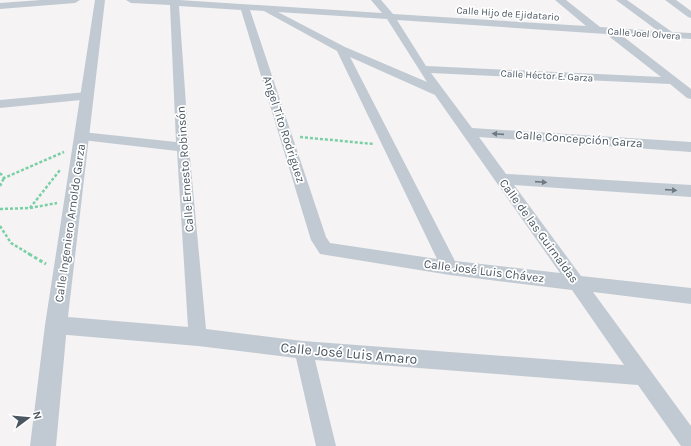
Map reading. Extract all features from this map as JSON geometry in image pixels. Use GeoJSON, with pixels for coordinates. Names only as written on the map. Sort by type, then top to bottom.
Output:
{"type":"FeatureCollection","features":[{"type":"Feature","properties":{"kind":"street"},"geometry":{"type":"LineString","coordinates":[[0,6],[75,0]]}},
{"type":"Feature","properties":{"kind":"street","name":"Calle Ingeniero Arnoldo Garza"},"geometry":{"type":"LineString","coordinates":[[43,446],[56,325],[100,0]]}},
{"type":"Feature","properties":{"kind":"street","name":"Calle Hijo de Ejidatario"},"geometry":{"type":"LineString","coordinates":[[131,0],[174,1],[244,8],[597,30]]}},
{"type":"Feature","properties":{"kind":"street","name":"Calle de las Guirnaldas"},"geometry":{"type":"LineString","coordinates":[[376,0],[390,17],[423,68],[468,132],[691,443]]}},
{"type":"Feature","properties":{"kind":"street"},"geometry":{"type":"LineString","coordinates":[[560,0],[597,30]]}},
{"type":"Feature","properties":{"kind":"street"},"geometry":{"type":"LineString","coordinates":[[621,0],[670,35]]}},
{"type":"Feature","properties":{"kind":"street"},"geometry":{"type":"LineString","coordinates":[[670,0],[691,15]]}},
{"type":"Feature","properties":{"kind":"street","name":"Calle Ernesto Robinsón"},"geometry":{"type":"LineString","coordinates":[[174,1],[183,147],[198,337]]}},
{"type":"Feature","properties":{"kind":"street","name":"Angel Tito Rodriguez"},"geometry":{"type":"LineString","coordinates":[[244,8],[287,136],[319,240],[326,248]]}},
{"type":"Feature","properties":{"kind":"street"},"geometry":{"type":"LineString","coordinates":[[263,8],[341,49],[440,92]]}},
{"type":"Feature","properties":{"kind":"street","name":"Calle Joel Olvera"},"geometry":{"type":"LineString","coordinates":[[597,30],[691,36]]}},
{"type":"Feature","properties":{"kind":"street"},"geometry":{"type":"LineString","coordinates":[[609,31],[691,96]]}},
{"type":"Feature","properties":{"kind":"street"},"geometry":{"type":"LineString","coordinates":[[341,49],[450,268]]}},
{"type":"Feature","properties":{"kind":"street","name":"Calle Héctor E. Garza"},"geometry":{"type":"LineString","coordinates":[[423,68],[672,81]]}},
{"type":"Feature","properties":{"kind":"street"},"geometry":{"type":"LineString","coordinates":[[0,104],[87,96]]}},
{"type":"Feature","properties":{"kind":"street","name":"Calle Concepción Garza"},"geometry":{"type":"LineString","coordinates":[[468,132],[691,146]]}},
{"type":"Feature","properties":{"kind":"street"},"geometry":{"type":"LineString","coordinates":[[81,140],[183,147]]}},
{"type":"Feature","properties":{"kind":"street"},"geometry":{"type":"LineString","coordinates":[[502,179],[691,191]]}},
{"type":"Feature","properties":{"kind":"street","name":"Calle José Luis Chávez"},"geometry":{"type":"LineString","coordinates":[[326,248],[450,268],[691,296]]}},
{"type":"Feature","properties":{"kind":"street","name":"Calle José Luis Amaro"},"geometry":{"type":"LineString","coordinates":[[56,325],[198,337],[303,350],[643,376]]}},
{"type":"Feature","properties":{"kind":"street"},"geometry":{"type":"LineString","coordinates":[[303,350],[326,446]]}},
{"type":"Feature","properties":{"kind":"path"},"geometry":{"type":"LineString","coordinates":[[287,136],[389,145]]}},
{"type":"Feature","properties":{"kind":"path"},"geometry":{"type":"LineString","coordinates":[[0,186],[4,178],[81,140]]}},
{"type":"Feature","properties":{"kind":"path"},"geometry":{"type":"LineString","coordinates":[[30,208],[62,168]]}},
{"type":"Feature","properties":{"kind":"path"},"geometry":{"type":"LineString","coordinates":[[0,173],[4,178]]}},
{"type":"Feature","properties":{"kind":"path"},"geometry":{"type":"LineString","coordinates":[[0,209],[30,208],[73,199]]}},
{"type":"Feature","properties":{"kind":"path"},"geometry":{"type":"LineString","coordinates":[[0,226],[11,243],[63,275]]}}]}
